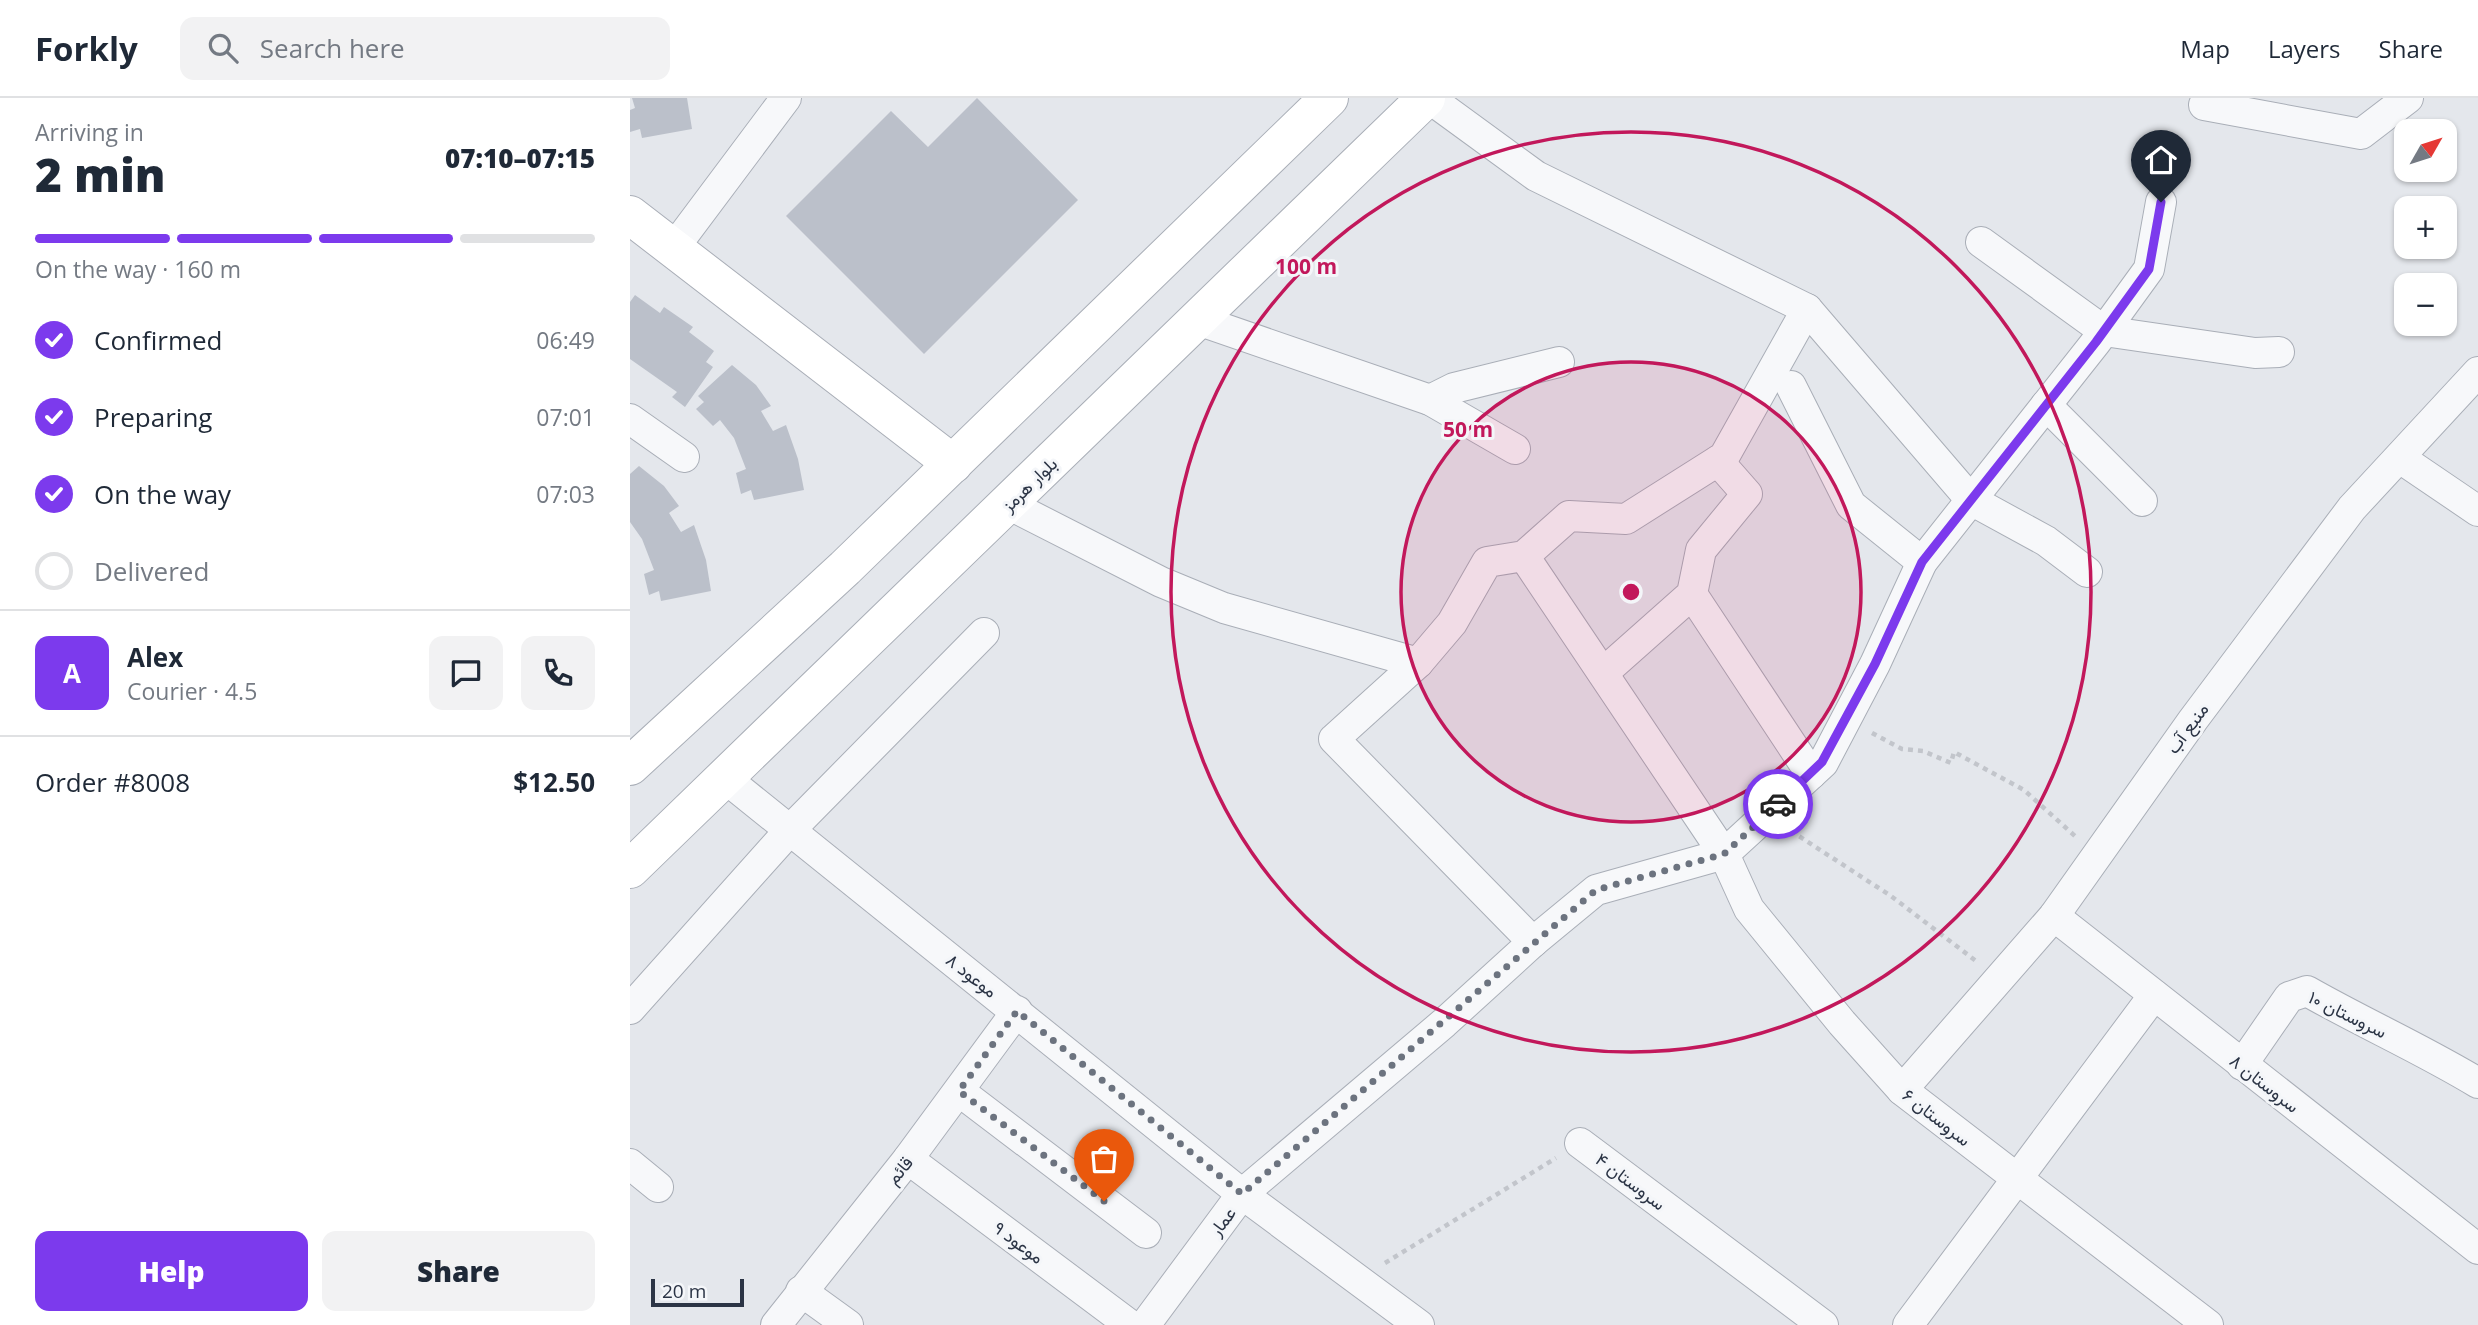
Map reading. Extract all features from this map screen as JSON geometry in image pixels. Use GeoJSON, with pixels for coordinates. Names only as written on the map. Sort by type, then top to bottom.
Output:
{"type":"FeatureCollection","features":[{"type":"Feature","properties":{"kind":"main road"},"geometry":{"type":"LineString","coordinates":[[630,766],[953,464],[1329,98]]}},
{"type":"Feature","properties":{"kind":"main road","name":"بلوار هرمز"},"geometry":{"type":"LineString","coordinates":[[630,869],[1428,98]]}},
{"type":"Feature","properties":{"kind":"main road"},"geometry":{"type":"LineString","coordinates":[[630,215],[953,464]]}},
{"type":"Feature","properties":{"kind":"street"},"geometry":{"type":"LineString","coordinates":[[673,249],[786,98]]}},
{"type":"Feature","properties":{"kind":"street"},"geometry":{"type":"LineString","coordinates":[[1428,98],[1536,176],[1807,309],[1971,499],[2046,541],[2087,572]]}},
{"type":"Feature","properties":{"kind":"street"},"geometry":{"type":"LineString","coordinates":[[2204,105],[2361,134],[2408,98]]}},
{"type":"Feature","properties":{"kind":"street","name":"عمار"},"geometry":{"type":"LineString","coordinates":[[1145,1325],[1242,1194],[1444,1023],[1533,942],[1596,890],[1724,854],[1822,762],[1846,719],[1922,562],[2104,331],[2149,269],[2161,202]]}},
{"type":"Feature","properties":{"kind":"street"},"geometry":{"type":"LineString","coordinates":[[1981,242],[2104,331],[2255,353],[2279,352]]}},
{"type":"Feature","properties":{"kind":"street"},"geometry":{"type":"LineString","coordinates":[[1533,942],[1334,739],[1418,663],[1452,623],[1487,562],[1524,556],[1569,516],[1626,519],[1724,457],[1807,309]]}},
{"type":"Feature","properties":{"kind":"street"},"geometry":{"type":"LineString","coordinates":[[1198,320],[1430,400],[1515,449]]}},
{"type":"Feature","properties":{"kind":"street"},"geometry":{"type":"LineString","coordinates":[[1430,400],[1454,388],[1559,362]]}},
{"type":"Feature","properties":{"kind":"street","name":"منبع آب"},"geometry":{"type":"LineString","coordinates":[[1902,1090],[2054,916],[2193,720],[2352,508],[2478,372]]}},
{"type":"Feature","properties":{"kind":"street"},"geometry":{"type":"LineString","coordinates":[[1791,386],[1852,505],[1922,562]]}},
{"type":"Feature","properties":{"kind":"street"},"geometry":{"type":"LineString","coordinates":[[2046,405],[2142,501]]}},
{"type":"Feature","properties":{"kind":"street"},"geometry":{"type":"LineString","coordinates":[[630,419],[684,457]]}},
{"type":"Feature","properties":{"kind":"street"},"geometry":{"type":"LineString","coordinates":[[2400,458],[2478,511]]}},
{"type":"Feature","properties":{"kind":"street"},"geometry":{"type":"LineString","coordinates":[[1603,673],[1692,594],[1701,550],[1747,494],[1717,461]]}},
{"type":"Feature","properties":{"kind":"street"},"geometry":{"type":"LineString","coordinates":[[1008,504],[1161,582],[1224,608],[1418,663]]}},
{"type":"Feature","properties":{"kind":"street","name":"سروستان ۶"},"geometry":{"type":"LineString","coordinates":[[1524,556],[1724,854],[1749,909],[1842,1023],[1902,1090],[2208,1325]]}},
{"type":"Feature","properties":{"kind":"street"},"geometry":{"type":"LineString","coordinates":[[1692,594],[1811,774]]}},
{"type":"Feature","properties":{"kind":"street"},"geometry":{"type":"LineString","coordinates":[[630,1009],[790,830],[984,633]]}},
{"type":"Feature","properties":{"kind":"street","name":"موعود ۸"},"geometry":{"type":"LineString","coordinates":[[726,778],[1242,1194],[1419,1325]]}},
{"type":"Feature","properties":{"kind":"street","name":"سروستان ۸"},"geometry":{"type":"LineString","coordinates":[[2054,916],[2478,1249]]}},
{"type":"Feature","properties":{"kind":"street","name":"سروستان ۱۰"},"geometry":{"type":"LineString","coordinates":[[2242,1065],[2289,997],[2307,990],[2360,1021],[2428,1053],[2478,1083]]}},
{"type":"Feature","properties":{"kind":"street"},"geometry":{"type":"LineString","coordinates":[[1908,1325],[2154,995]]}},
{"type":"Feature","properties":{"kind":"street","name":"قائم"},"geometry":{"type":"LineString","coordinates":[[776,1325],[908,1159],[1017,1011]]}},
{"type":"Feature","properties":{"kind":"street"},"geometry":{"type":"LineString","coordinates":[[959,1091],[1146,1233]]}},
{"type":"Feature","properties":{"kind":"street","name":"سروستان ۴"},"geometry":{"type":"LineString","coordinates":[[1580,1143],[1823,1325]]}},
{"type":"Feature","properties":{"kind":"street","name":"موعود ۹"},"geometry":{"type":"LineString","coordinates":[[908,1159],[1130,1325]]}},
{"type":"Feature","properties":{"kind":"street"},"geometry":{"type":"LineString","coordinates":[[630,1164],[658,1187]]}},
{"type":"Feature","properties":{"kind":"street"},"geometry":{"type":"LineString","coordinates":[[801,1292],[848,1325]]}},
{"type":"Feature","properties":{"kind":"path"},"geometry":{"type":"LineString","coordinates":[[1846,719],[1902,749],[1923,751],[1951,763],[1954,752],[2024,790],[2097,855]]}},
{"type":"Feature","properties":{"kind":"path"},"geometry":{"type":"LineString","coordinates":[[1766,815],[1891,897],[2000,978]]}},
{"type":"Feature","properties":{"kind":"path","name":"سروستان ۴"},"geometry":{"type":"LineString","coordinates":[[1357,1280],[1580,1143]]}},
{"type":"Feature","properties":{"kind":"building"},"geometry":{"type":"Polygon","coordinates":[[[632,98],[687,98],[692,129],[642,138],[640,129],[630,132],[630,110],[635,108],[632,98]]]}},
{"type":"Feature","properties":{"kind":"building"},"geometry":{"type":"Polygon","coordinates":[[[977,98],[1078,200],[924,354],[786,216],[891,111],[928,147],[977,98]]]}},
{"type":"Feature","properties":{"kind":"building"},"geometry":{"type":"Polygon","coordinates":[[[635,295],[660,313],[664,307],[693,327],[689,332],[714,351],[706,362],[713,367],[685,407],[672,397],[677,392],[630,359],[630,302],[635,295]]]}},
{"type":"Feature","properties":{"kind":"building"},"geometry":{"type":"Polygon","coordinates":[[[732,365],[756,385],[771,406],[761,411],[773,431],[786,425],[798,459],[804,490],[754,500],[751,490],[741,494],[736,473],[746,469],[734,438],[720,420],[713,426],[696,409],[704,402],[698,396],[732,365]]]}},
{"type":"Feature","properties":{"kind":"building"},"geometry":{"type":"Polygon","coordinates":[[[639,466],[664,486],[679,506],[669,513],[681,532],[694,525],[706,560],[711,591],[661,601],[659,591],[649,595],[644,574],[654,570],[642,539],[630,522],[630,474],[639,466]]]}},
{"type":"Feature","properties":{"kind":"way so far"},"geometry":{"type":"LineString","coordinates":[[1104,1201],[959,1091],[1017,1011],[1242,1194],[1596,890],[1724,854],[1778,804]]}},
{"type":"Feature","properties":{"kind":"route"},"geometry":{"type":"LineString","coordinates":[[1778,804],[1822,762],[1875,664],[1922,562],[2096,342],[2149,269],[2161,202]]}}]}
